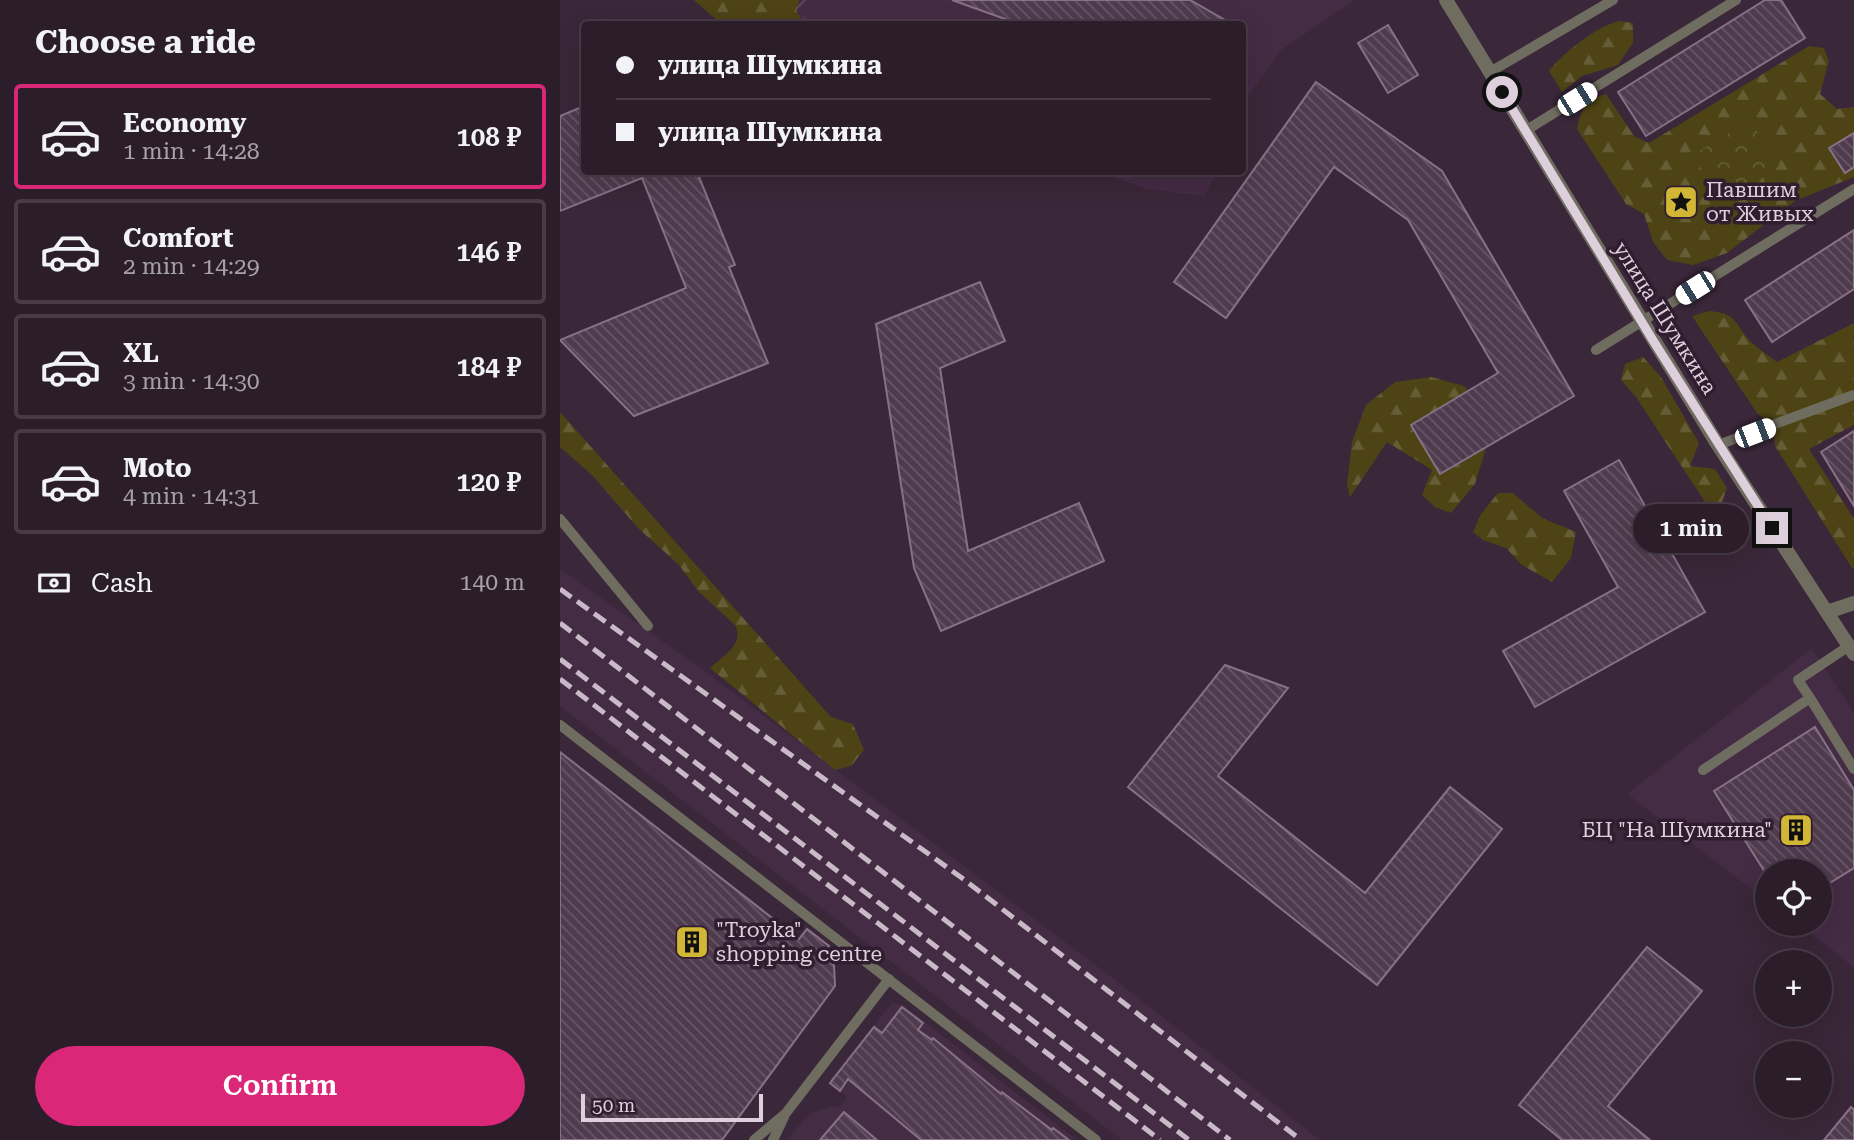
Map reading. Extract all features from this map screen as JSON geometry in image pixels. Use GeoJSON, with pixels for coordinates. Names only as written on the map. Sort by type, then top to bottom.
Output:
{"type":"FeatureCollection","features":[{"type":"Feature","properties":{"kind":"street","name":"улица Шумкина"},"geometry":{"type":"LineString","coordinates":[[1446,0],[1718,445],[1852,650]]}},
{"type":"Feature","properties":{"kind":"street"},"geometry":{"type":"LineString","coordinates":[[1827,612],[1854,603]]}},
{"type":"Feature","properties":{"kind":"lane"},"geometry":{"type":"LineString","coordinates":[[1490,72],[1613,0]]}},
{"type":"Feature","properties":{"kind":"lane"},"geometry":{"type":"LineString","coordinates":[[1525,131],[1736,0]]}},
{"type":"Feature","properties":{"kind":"lane"},"geometry":{"type":"LineString","coordinates":[[1596,350],[1854,189]]}},
{"type":"Feature","properties":{"kind":"lane"},"geometry":{"type":"LineString","coordinates":[[1718,445],[1854,395]]}},
{"type":"Feature","properties":{"kind":"lane"},"geometry":{"type":"LineString","coordinates":[[560,519],[648,626]]}},
{"type":"Feature","properties":{"kind":"lane"},"geometry":{"type":"LineString","coordinates":[[1852,650],[1798,680],[1854,769]]}},
{"type":"Feature","properties":{"kind":"lane"},"geometry":{"type":"LineString","coordinates":[[1703,770],[1810,698]]}},
{"type":"Feature","properties":{"kind":"lane"},"geometry":{"type":"LineString","coordinates":[[560,725],[1097,1140]]}},
{"type":"Feature","properties":{"kind":"lane"},"geometry":{"type":"LineString","coordinates":[[773,1140],[786,1113],[889,979]]}},
{"type":"Feature","properties":{"kind":"lane"},"geometry":{"type":"LineString","coordinates":[[754,1140],[786,1113]]}},
{"type":"Feature","properties":{"kind":"shaded area"},"geometry":{"type":"Polygon","coordinates":[[[740,0],[815,0],[803,21],[793,21],[740,0]]]}},
{"type":"Feature","properties":{"kind":"shaded area"},"geometry":{"type":"Polygon","coordinates":[[[815,0],[1355,0],[1281,50],[1246,99],[1246,21],[803,21],[815,0]]]}},
{"type":"Feature","properties":{"kind":"shaded area"},"geometry":{"type":"Polygon","coordinates":[[[1108,175],[1215,175],[1204,196],[1146,189],[1108,175]]]}},
{"type":"Feature","properties":{"kind":"shaded area"},"geometry":{"type":"Polygon","coordinates":[[[560,569],[698,666],[1110,976],[1320,1140],[1122,1140],[560,706],[560,569]]]}},
{"type":"Feature","properties":{"kind":"shaded area"},"geometry":{"type":"Polygon","coordinates":[[[1812,648],[1854,713],[1854,967],[1814,936],[1832,936],[1832,859],[1755,859],[1755,892],[1627,794],[1812,648]]]}},
{"type":"Feature","properties":{"kind":"shaded area"},"geometry":{"type":"Polygon","coordinates":[[[892,1003],[903,1005],[1077,1140],[786,1140],[811,1113],[832,1106],[839,1108],[847,1097],[830,1083],[831,1078],[892,1003]]]}},
{"type":"Feature","properties":{"kind":"green space"},"geometry":{"type":"Polygon","coordinates":[[[694,0],[799,0],[796,10],[802,21],[718,21],[694,0]]]}},
{"type":"Feature","properties":{"kind":"green space"},"geometry":{"type":"Polygon","coordinates":[[[1620,21],[1633,23],[1633,43],[1618,65],[1582,76],[1562,92],[1549,71],[1581,41],[1620,21]]]}},
{"type":"Feature","properties":{"kind":"green space"},"geometry":{"type":"Polygon","coordinates":[[[1809,46],[1824,48],[1829,61],[1820,94],[1837,109],[1854,107],[1854,177],[1795,201],[1727,253],[1693,265],[1667,260],[1653,242],[1644,214],[1626,204],[1577,129],[1586,106],[1606,94],[1634,136],[1649,143],[1809,46]]]}},
{"type":"Feature","properties":{"kind":"green space"},"geometry":{"type":"Polygon","coordinates":[[[1750,120],[1779,166],[1722,202],[1693,155],[1750,120]]]}},
{"type":"Feature","properties":{"kind":"green space"},"geometry":{"type":"Polygon","coordinates":[[[1709,311],[1730,316],[1749,340],[1777,362],[1854,323],[1854,425],[1809,449],[1854,519],[1854,568],[1775,446],[1773,426],[1757,413],[1692,316],[1709,311]]]}},
{"type":"Feature","properties":{"kind":"green space"},"geometry":{"type":"Polygon","coordinates":[[[1643,357],[1661,377],[1699,443],[1690,466],[1715,469],[1727,488],[1722,502],[1709,508],[1636,397],[1621,380],[1625,364],[1643,357]]]}},
{"type":"Feature","properties":{"kind":"green space"},"geometry":{"type":"Polygon","coordinates":[[[1431,377],[1464,386],[1485,410],[1490,435],[1475,484],[1451,513],[1435,507],[1422,495],[1432,470],[1387,442],[1350,497],[1347,484],[1352,442],[1366,405],[1395,382],[1431,377]]]}},
{"type":"Feature","properties":{"kind":"green space"},"geometry":{"type":"Polygon","coordinates":[[[560,412],[831,717],[853,724],[864,750],[851,766],[835,770],[710,668],[735,644],[735,625],[698,591],[679,565],[638,528],[592,475],[560,447],[560,412]]]}},
{"type":"Feature","properties":{"kind":"green space"},"geometry":{"type":"Polygon","coordinates":[[[1498,493],[1513,493],[1542,518],[1576,532],[1571,558],[1552,582],[1522,565],[1506,548],[1483,540],[1473,532],[1481,514],[1498,493]]]}},
{"type":"Feature","properties":{"kind":"building"},"geometry":{"type":"Polygon","coordinates":[[[952,0],[1190,0],[1227,21],[1011,21],[952,0]]]}},
{"type":"Feature","properties":{"kind":"building"},"geometry":{"type":"Polygon","coordinates":[[[1765,0],[1781,0],[1805,38],[1646,136],[1618,92],[1765,0]]]}},
{"type":"Feature","properties":{"kind":"building"},"geometry":{"type":"Polygon","coordinates":[[[1388,25],[1418,75],[1388,93],[1358,43],[1388,25]]]}},
{"type":"Feature","properties":{"kind":"building"},"geometry":{"type":"Polygon","coordinates":[[[1316,82],[1442,171],[1574,396],[1440,474],[1411,425],[1498,373],[1408,220],[1334,167],[1226,318],[1174,282],[1316,82]]]}},
{"type":"Feature","properties":{"kind":"building"},"geometry":{"type":"Polygon","coordinates":[[[581,107],[581,175],[698,175],[735,265],[729,267],[768,363],[634,416],[560,340],[686,288],[642,178],[560,211],[560,116],[581,107]]]}},
{"type":"Feature","properties":{"kind":"building"},"geometry":{"type":"Polygon","coordinates":[[[1854,133],[1854,167],[1845,173],[1829,148],[1854,133]]]}},
{"type":"Feature","properties":{"kind":"building"},"geometry":{"type":"Polygon","coordinates":[[[1854,230],[1854,289],[1772,342],[1745,300],[1854,230]]]}},
{"type":"Feature","properties":{"kind":"building"},"geometry":{"type":"Polygon","coordinates":[[[980,282],[1005,341],[940,368],[968,551],[1079,503],[1104,561],[941,631],[914,568],[876,324],[980,282]]]}},
{"type":"Feature","properties":{"kind":"building"},"geometry":{"type":"Polygon","coordinates":[[[1854,431],[1854,506],[1821,452],[1854,431]]]}},
{"type":"Feature","properties":{"kind":"building"},"geometry":{"type":"Polygon","coordinates":[[[1619,460],[1705,612],[1535,707],[1503,651],[1618,587],[1564,491],[1619,460]]]}},
{"type":"Feature","properties":{"kind":"building"},"geometry":{"type":"Polygon","coordinates":[[[1225,665],[1288,688],[1218,776],[1365,893],[1450,787],[1502,829],[1377,985],[1128,787],[1225,665]]]}},
{"type":"Feature","properties":{"kind":"building","name":"БЦ \"На Шумкина\""},"geometry":{"type":"Polygon","coordinates":[[[1815,727],[1854,790],[1854,868],[1832,882],[1832,859],[1757,859],[1714,791],[1815,727]]]}},
{"type":"Feature","properties":{"kind":"building","name":"\"Troyka\" shopping centre"},"geometry":{"type":"Polygon","coordinates":[[[560,752],[799,939],[807,929],[829,946],[821,956],[834,965],[835,986],[722,1140],[560,1140],[560,752]]]}},
{"type":"Feature","properties":{"kind":"building"},"geometry":{"type":"Polygon","coordinates":[[[1647,947],[1702,991],[1608,1106],[1650,1140],[1562,1140],[1519,1105],[1647,947]]]}},
{"type":"Feature","properties":{"kind":"building"},"geometry":{"type":"Polygon","coordinates":[[[902,1007],[923,1023],[918,1030],[932,1040],[933,1038],[1001,1094],[1002,1092],[1069,1140],[921,1140],[848,1079],[840,1091],[830,1083],[874,1027],[882,1033],[902,1007]]]}},
{"type":"Feature","properties":{"kind":"building"},"geometry":{"type":"Polygon","coordinates":[[[1851,1107],[1854,1110],[1854,1140],[1824,1140],[1851,1107]]]}},
{"type":"Feature","properties":{"kind":"building"},"geometry":{"type":"Polygon","coordinates":[[[844,1112],[877,1140],[820,1140],[844,1112]]]}},
{"type":"Feature","properties":{"kind":"railway"},"geometry":{"type":"LineString","coordinates":[[560,589],[962,878],[1301,1140]]}},
{"type":"Feature","properties":{"kind":"railway"},"geometry":{"type":"LineString","coordinates":[[560,623],[1230,1140]]}},
{"type":"Feature","properties":{"kind":"railway"},"geometry":{"type":"LineString","coordinates":[[560,659],[1189,1140]]}},
{"type":"Feature","properties":{"kind":"railway"},"geometry":{"type":"LineString","coordinates":[[560,679],[1160,1140]]}},
{"type":"Feature","properties":{"kind":"place","name":"Павшим от Живых"},"geometry":{"type":"Point","coordinates":[1681,202]}},
{"type":"Feature","properties":{"kind":"place","name":"БЦ \"На Шумкина\""},"geometry":{"type":"Point","coordinates":[1796,830]}},
{"type":"Feature","properties":{"kind":"place","name":"\"Troyka\" shopping centre"},"geometry":{"type":"Point","coordinates":[692,942]}},
{"type":"Feature","properties":{"kind":"route"},"geometry":{"type":"LineString","coordinates":[[1502,92],[1654,342],[1772,528]]}}]}
